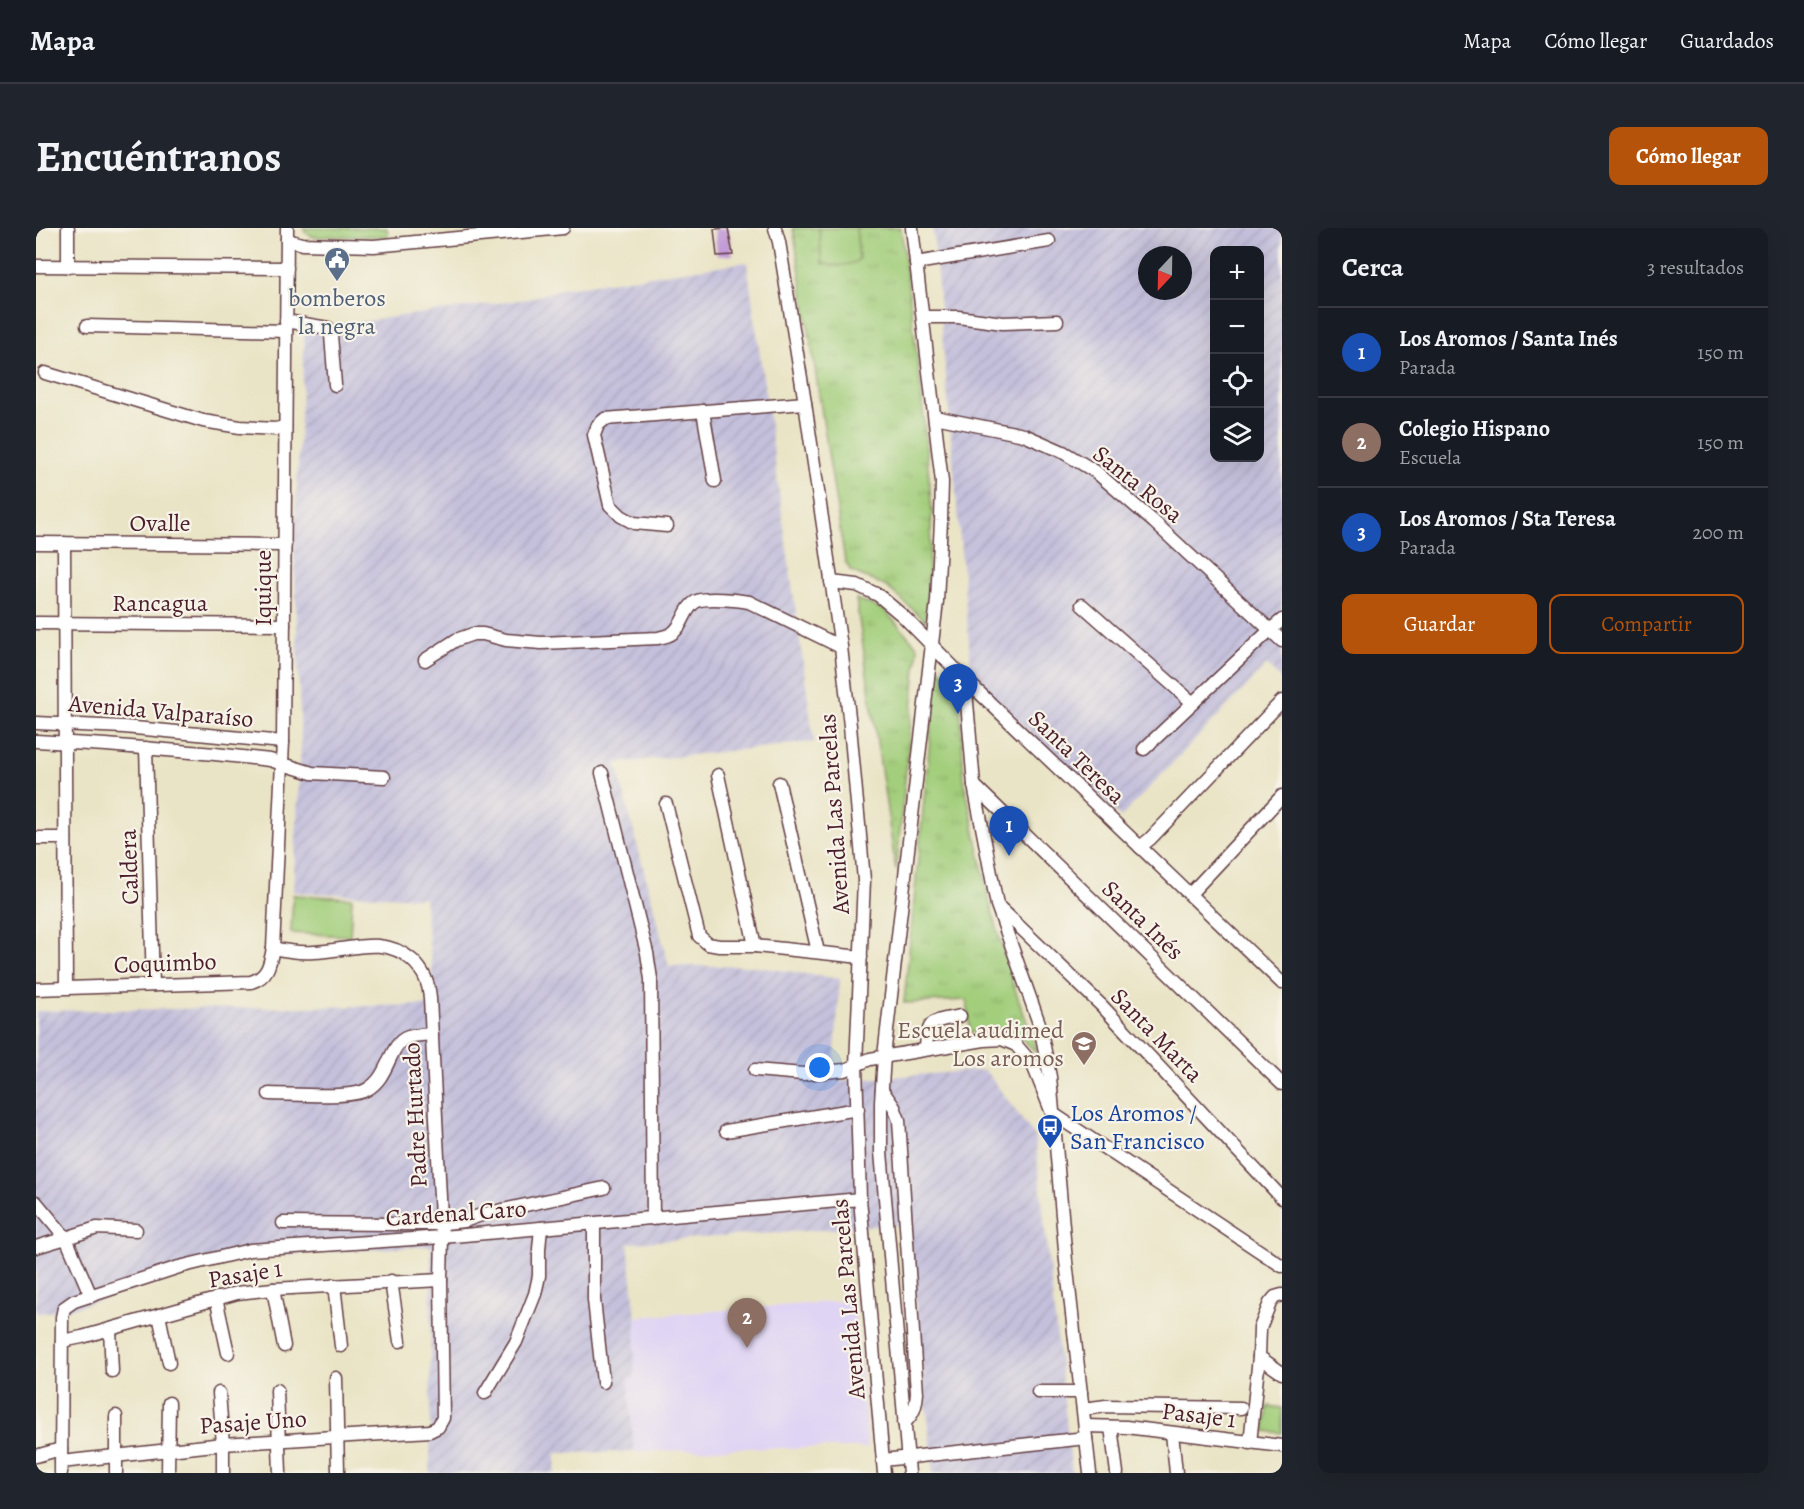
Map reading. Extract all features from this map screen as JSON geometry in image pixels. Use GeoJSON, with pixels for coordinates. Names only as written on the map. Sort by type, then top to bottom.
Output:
{"type":"FeatureCollection","features":[{"type":"Feature","properties":{"kind":"street"},"geometry":{"type":"LineString","coordinates":[[68,228],[68,267]]}},
{"type":"Feature","properties":{"kind":"street"},"geometry":{"type":"LineString","coordinates":[[287,234],[302,244],[374,246],[563,228]]}},
{"type":"Feature","properties":{"kind":"street","name":"Avenida Las Parcelas"},"geometry":{"type":"LineString","coordinates":[[775,228],[805,402],[841,647],[864,880],[856,1065],[860,1199],[884,1473]]}},
{"type":"Feature","properties":{"kind":"street","name":"Avenida Las Parcelas"},"geometry":{"type":"LineString","coordinates":[[909,1473],[884,1198],[881,1152],[882,1090],[940,560],[942,482],[912,228]]}},
{"type":"Feature","properties":{"kind":"street","name":"Iquique"},"geometry":{"type":"LineString","coordinates":[[273,948],[283,742],[287,234]]}},
{"type":"Feature","properties":{"kind":"street"},"geometry":{"type":"LineString","coordinates":[[916,262],[1049,242]]}},
{"type":"Feature","properties":{"kind":"street"},"geometry":{"type":"LineString","coordinates":[[36,266],[287,268]]}},
{"type":"Feature","properties":{"kind":"street"},"geometry":{"type":"LineString","coordinates":[[923,317],[958,317],[1003,323],[1057,321]]}},
{"type":"Feature","properties":{"kind":"street"},"geometry":{"type":"LineString","coordinates":[[87,326],[328,328],[332,335],[335,385]]}},
{"type":"Feature","properties":{"kind":"street"},"geometry":{"type":"LineString","coordinates":[[45,373],[209,422],[275,429],[285,427]]}},
{"type":"Feature","properties":{"kind":"street"},"geometry":{"type":"LineString","coordinates":[[667,526],[634,523],[621,516],[610,505],[594,435],[598,424],[605,419],[805,402]]}},
{"type":"Feature","properties":{"kind":"street"},"geometry":{"type":"LineString","coordinates":[[703,411],[715,481]]}},
{"type":"Feature","properties":{"kind":"street","name":"Santa Rosa"},"geometry":{"type":"LineString","coordinates":[[935,417],[1024,435],[1063,452],[1096,472],[1154,522],[1282,641]]}},
{"type":"Feature","properties":{"kind":"street","name":"Ovalle"},"geometry":{"type":"LineString","coordinates":[[36,543],[285,545]]}},
{"type":"Feature","properties":{"kind":"street"},"geometry":{"type":"LineString","coordinates":[[64,543],[66,987]]}},
{"type":"Feature","properties":{"kind":"street","name":"Santa Teresa"},"geometry":{"type":"LineString","coordinates":[[831,582],[857,585],[878,595],[903,616],[965,679],[1282,983]]}},
{"type":"Feature","properties":{"kind":"street"},"geometry":{"type":"LineString","coordinates":[[425,660],[456,640],[473,634],[541,643],[658,638],[672,634],[697,601],[733,598],[749,602],[841,647]]}},
{"type":"Feature","properties":{"kind":"street"},"geometry":{"type":"LineString","coordinates":[[1082,604],[1193,703]]}},
{"type":"Feature","properties":{"kind":"street"},"geometry":{"type":"LineString","coordinates":[[1144,749],[1282,620]]}},
{"type":"Feature","properties":{"kind":"street","name":"Rancagua"},"geometry":{"type":"LineString","coordinates":[[36,623],[284,625]]}},
{"type":"Feature","properties":{"kind":"street"},"geometry":{"type":"LineString","coordinates":[[965,679],[974,785],[997,905],[1040,1026],[1050,1077],[1066,1261],[1090,1473]]}},
{"type":"Feature","properties":{"kind":"street"},"geometry":{"type":"LineString","coordinates":[[1140,847],[1282,701]]}},
{"type":"Feature","properties":{"kind":"street","name":"Avenida Valparaíso"},"geometry":{"type":"LineString","coordinates":[[36,723],[124,727],[283,742]]}},
{"type":"Feature","properties":{"kind":"street","name":"Avenida Valparaíso"},"geometry":{"type":"LineString","coordinates":[[36,741],[146,748],[270,760],[312,773],[384,777]]}},
{"type":"Feature","properties":{"kind":"street","name":"Caldera"},"geometry":{"type":"LineString","coordinates":[[146,748],[153,985]]}},
{"type":"Feature","properties":{"kind":"street"},"geometry":{"type":"LineString","coordinates":[[602,773],[647,953],[651,979],[652,1219]]}},
{"type":"Feature","properties":{"kind":"street"},"geometry":{"type":"LineString","coordinates":[[718,775],[755,946]]}},
{"type":"Feature","properties":{"kind":"street"},"geometry":{"type":"LineString","coordinates":[[779,783],[818,952]]}},
{"type":"Feature","properties":{"kind":"street","name":"Santa Inés"},"geometry":{"type":"LineString","coordinates":[[974,785],[1282,1084]]}},
{"type":"Feature","properties":{"kind":"street"},"geometry":{"type":"LineString","coordinates":[[1190,894],[1282,796]]}},
{"type":"Feature","properties":{"kind":"street"},"geometry":{"type":"LineString","coordinates":[[666,804],[699,936],[708,944],[755,946],[861,957]]}},
{"type":"Feature","properties":{"kind":"street"},"geometry":{"type":"LineString","coordinates":[[36,838],[65,838]]}},
{"type":"Feature","properties":{"kind":"street","name":"Santa Marta"},"geometry":{"type":"LineString","coordinates":[[997,905],[1102,1006],[1282,1198]]}},
{"type":"Feature","properties":{"kind":"street","name":"Padre Hurtado"},"geometry":{"type":"LineString","coordinates":[[273,948],[310,953],[377,945],[389,947],[403,953],[416,964],[426,979],[432,1034],[442,1236],[443,1418]]}},
{"type":"Feature","properties":{"kind":"street","name":"Coquimbo"},"geometry":{"type":"LineString","coordinates":[[36,989],[256,981],[267,972],[273,948]]}},
{"type":"Feature","properties":{"kind":"street"},"geometry":{"type":"LineString","coordinates":[[926,1049],[926,1034],[933,1022],[960,1016]]}},
{"type":"Feature","properties":{"kind":"street"},"geometry":{"type":"LineString","coordinates":[[269,1094],[354,1095],[365,1091],[377,1084],[401,1040],[432,1034]]}},
{"type":"Feature","properties":{"kind":"street"},"geometry":{"type":"LineString","coordinates":[[755,1070],[804,1074],[845,1070],[870,1059],[884,1056],[1002,1039],[1016,1046],[1033,1065],[1052,1113],[1282,1266]]}},
{"type":"Feature","properties":{"kind":"street"},"geometry":{"type":"LineString","coordinates":[[882,1090],[894,1107],[899,1120],[917,1393],[912,1416],[904,1423]]}},
{"type":"Feature","properties":{"kind":"street"},"geometry":{"type":"LineString","coordinates":[[726,1131],[858,1109]]}},
{"type":"Feature","properties":{"kind":"street"},"geometry":{"type":"LineString","coordinates":[[283,1222],[441,1223],[464,1221],[484,1214],[604,1188]]}},
{"type":"Feature","properties":{"kind":"street","name":"Cardenal Caro"},"geometry":{"type":"LineString","coordinates":[[62,1341],[62,1317],[64,1308],[70,1303],[179,1267],[250,1250],[594,1224],[860,1199]]}},
{"type":"Feature","properties":{"kind":"street"},"geometry":{"type":"LineString","coordinates":[[36,1202],[66,1238],[91,1296]]}},
{"type":"Feature","properties":{"kind":"street"},"geometry":{"type":"LineString","coordinates":[[594,1224],[594,1300],[603,1382]]}},
{"type":"Feature","properties":{"kind":"street"},"geometry":{"type":"LineString","coordinates":[[36,1247],[98,1228],[136,1230]]}},
{"type":"Feature","properties":{"kind":"street"},"geometry":{"type":"LineString","coordinates":[[485,1393],[516,1342],[536,1294],[541,1228]]}},
{"type":"Feature","properties":{"kind":"street","name":"Pasaje 1"},"geometry":{"type":"LineString","coordinates":[[62,1341],[237,1293],[391,1281],[441,1280]]}},
{"type":"Feature","properties":{"kind":"street"},"geometry":{"type":"LineString","coordinates":[[391,1281],[400,1341]]}},
{"type":"Feature","properties":{"kind":"street"},"geometry":{"type":"LineString","coordinates":[[334,1285],[341,1346]]}},
{"type":"Feature","properties":{"kind":"street"},"geometry":{"type":"LineString","coordinates":[[273,1289],[284,1347]]}},
{"type":"Feature","properties":{"kind":"street"},"geometry":{"type":"LineString","coordinates":[[1250,1443],[1260,1328],[1270,1303],[1275,1297],[1281,1295]]}},
{"type":"Feature","properties":{"kind":"street"},"geometry":{"type":"LineString","coordinates":[[216,1298],[228,1353]]}},
{"type":"Feature","properties":{"kind":"street"},"geometry":{"type":"LineString","coordinates":[[159,1315],[169,1363]]}},
{"type":"Feature","properties":{"kind":"street"},"geometry":{"type":"LineString","coordinates":[[110,1329],[112,1371]]}},
{"type":"Feature","properties":{"kind":"street"},"geometry":{"type":"LineString","coordinates":[[61,1468],[62,1341]]}},
{"type":"Feature","properties":{"kind":"street"},"geometry":{"type":"LineString","coordinates":[[1259,1357],[1282,1373]]}},
{"type":"Feature","properties":{"kind":"street"},"geometry":{"type":"LineString","coordinates":[[336,1378],[338,1473]]}},
{"type":"Feature","properties":{"kind":"street"},"geometry":{"type":"LineString","coordinates":[[277,1390],[280,1473]]}},
{"type":"Feature","properties":{"kind":"street"},"geometry":{"type":"LineString","coordinates":[[1038,1392],[1081,1392]]}},
{"type":"Feature","properties":{"kind":"street"},"geometry":{"type":"LineString","coordinates":[[219,1393],[223,1473]]}},
{"type":"Feature","properties":{"kind":"street"},"geometry":{"type":"LineString","coordinates":[[168,1473],[169,1403]]}},
{"type":"Feature","properties":{"kind":"street"},"geometry":{"type":"LineString","coordinates":[[1083,1409],[1106,1406],[1241,1408]]}},
{"type":"Feature","properties":{"kind":"street"},"geometry":{"type":"LineString","coordinates":[[116,1416],[116,1473]]}},
{"type":"Feature","properties":{"kind":"street","name":"Pasaje Uno"},"geometry":{"type":"LineString","coordinates":[[61,1468],[116,1457],[223,1444],[430,1431],[438,1427],[443,1418]]}},
{"type":"Feature","properties":{"kind":"street"},"geometry":{"type":"LineString","coordinates":[[1111,1427],[1117,1473]]}},
{"type":"Feature","properties":{"kind":"street","name":"Pasaje 1"},"geometry":{"type":"LineString","coordinates":[[883,1460],[1111,1427],[1282,1446]]}},
{"type":"Feature","properties":{"kind":"street"},"geometry":{"type":"LineString","coordinates":[[1172,1433],[1176,1473]]}},
{"type":"Feature","properties":{"kind":"street"},"geometry":{"type":"LineString","coordinates":[[36,1456],[61,1449]]}},
{"type":"Feature","properties":{"kind":"shaded area"},"geometry":{"type":"Polygon","coordinates":[[[933,228],[1282,228],[1282,680],[1267,665],[1121,817],[972,678],[933,228]]]}},
{"type":"Feature","properties":{"kind":"shaded area"},"geometry":{"type":"Polygon","coordinates":[[[747,262],[814,742],[616,763],[669,966],[752,966],[840,979],[835,1054],[836,1081],[983,1070],[989,1075],[1035,1137],[1072,1473],[933,1473],[908,1224],[628,1243],[636,1317],[634,1378],[628,1380],[634,1452],[556,1453],[555,1473],[430,1473],[431,1246],[240,1257],[66,1310],[36,1313],[36,1011],[436,1005],[424,898],[293,892],[301,743],[294,545],[305,329],[528,299],[561,289],[747,262]]]}},
{"type":"Feature","properties":{"kind":"shaded area"},"geometry":{"type":"Polygon","coordinates":[[[854,1300],[868,1448],[742,1448],[634,1452],[628,1380],[634,1378],[636,1317],[854,1300]]]}},
{"type":"Feature","properties":{"kind":"green space"},"geometry":{"type":"Polygon","coordinates":[[[303,228],[387,228],[388,236],[314,237],[306,233],[303,228]]]}},
{"type":"Feature","properties":{"kind":"green space"},"geometry":{"type":"Polygon","coordinates":[[[793,228],[901,228],[921,390],[932,512],[926,621],[887,587],[851,571],[845,561],[793,228]]]}},
{"type":"Feature","properties":{"kind":"green space"},"geometry":{"type":"Polygon","coordinates":[[[819,228],[856,228],[859,259],[842,265],[822,263],[819,228]]]}},
{"type":"Feature","properties":{"kind":"green space"},"geometry":{"type":"Polygon","coordinates":[[[856,599],[884,610],[918,647],[896,871],[856,599]]]}},
{"type":"Feature","properties":{"kind":"green space"},"geometry":{"type":"Polygon","coordinates":[[[937,668],[959,684],[964,780],[990,904],[1013,984],[1039,1055],[1023,1040],[1001,1029],[970,1033],[967,1000],[904,1003],[937,668]]]}},
{"type":"Feature","properties":{"kind":"green space"},"geometry":{"type":"Polygon","coordinates":[[[293,895],[352,898],[350,936],[291,933],[293,895]]]}},
{"type":"Feature","properties":{"kind":"green space"},"geometry":{"type":"Polygon","coordinates":[[[1268,1406],[1282,1408],[1282,1433],[1265,1431],[1268,1406]]]}},
{"type":"Feature","properties":{"kind":"building"},"geometry":{"type":"Polygon","coordinates":[[[728,228],[733,255],[717,256],[714,229],[728,228]]]}},
{"type":"Feature","properties":{"kind":"place","name":"bomberos la negra"},"geometry":{"type":"Point","coordinates":[337,283]}},
{"type":"Feature","properties":{"kind":"place","name":"Los Aromos / Sta Teresa"},"geometry":{"type":"Point","coordinates":[958,714]}},
{"type":"Feature","properties":{"kind":"place","name":"Los Aromos / Santa Inés"},"geometry":{"type":"Point","coordinates":[1009,856]}},
{"type":"Feature","properties":{"kind":"place","name":"Escuela audimed Los aromos"},"geometry":{"type":"Point","coordinates":[1084,1067]}},
{"type":"Feature","properties":{"kind":"place","name":"Los Aromos / San Francisco"},"geometry":{"type":"Point","coordinates":[1050,1150]}},
{"type":"Feature","properties":{"kind":"place","name":"Colegio Hispano"},"geometry":{"type":"Point","coordinates":[747,1348]}}]}
